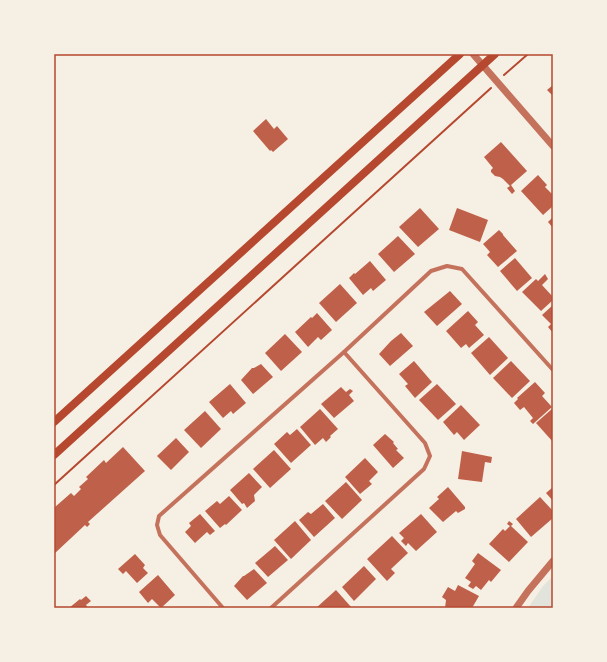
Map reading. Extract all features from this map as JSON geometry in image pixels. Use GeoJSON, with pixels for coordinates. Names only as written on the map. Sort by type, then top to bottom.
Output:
{"type":"FeatureCollection","features":[{"type":"Feature","properties":{"kind":"main road"},"geometry":{"type":"LineString","coordinates":[[54,422],[460,54]]}},
{"type":"Feature","properties":{"kind":"main road"},"geometry":{"type":"LineString","coordinates":[[54,455],[495,54]]}},
{"type":"Feature","properties":{"kind":"street"},"geometry":{"type":"LineString","coordinates":[[473,54],[553,146]]}},
{"type":"Feature","properties":{"kind":"street"},"geometry":{"type":"LineString","coordinates":[[223,608],[160,535],[157,525],[159,516],[344,352],[431,271],[447,266],[462,269],[553,370]]}},
{"type":"Feature","properties":{"kind":"street"},"geometry":{"type":"LineString","coordinates":[[271,608],[419,474],[424,469],[430,456],[425,443],[344,352]]}},
{"type":"Feature","properties":{"kind":"street"},"geometry":{"type":"LineString","coordinates":[[516,608],[553,561]]}},
{"type":"Feature","properties":{"kind":"path"},"geometry":{"type":"LineString","coordinates":[[54,485],[528,54]]}},
{"type":"Feature","properties":{"kind":"shaded area"},"geometry":{"type":"Polygon","coordinates":[[[553,576],[553,608],[528,608],[543,586],[553,576]]]}},
{"type":"Feature","properties":{"kind":"building"},"geometry":{"type":"Polygon","coordinates":[[[553,85],[553,96],[547,90],[553,85]]]}},
{"type":"Feature","properties":{"kind":"building"},"geometry":{"type":"Polygon","coordinates":[[[266,119],[274,129],[277,126],[288,139],[273,152],[271,150],[270,151],[253,131],[266,119]]]}},
{"type":"Feature","properties":{"kind":"building"},"geometry":{"type":"Polygon","coordinates":[[[501,142],[527,171],[511,185],[515,191],[512,194],[507,188],[510,186],[503,179],[495,176],[491,172],[493,168],[484,157],[501,142]]]}},
{"type":"Feature","properties":{"kind":"building"},"geometry":{"type":"Polygon","coordinates":[[[538,175],[547,185],[545,187],[553,195],[553,206],[543,215],[521,191],[538,175]]]}},
{"type":"Feature","properties":{"kind":"building"},"geometry":{"type":"Polygon","coordinates":[[[420,208],[439,229],[418,247],[399,227],[420,208]]]}},
{"type":"Feature","properties":{"kind":"building"},"geometry":{"type":"Polygon","coordinates":[[[457,208],[488,220],[480,242],[449,230],[457,208]]]}},
{"type":"Feature","properties":{"kind":"building"},"geometry":{"type":"Polygon","coordinates":[[[553,217],[553,228],[548,222],[553,217]]]}},
{"type":"Feature","properties":{"kind":"building"},"geometry":{"type":"Polygon","coordinates":[[[499,230],[517,251],[498,267],[487,255],[490,252],[483,244],[499,230]]]}},
{"type":"Feature","properties":{"kind":"building"},"geometry":{"type":"Polygon","coordinates":[[[398,236],[415,254],[394,272],[378,254],[398,236]]]}},
{"type":"Feature","properties":{"kind":"building"},"geometry":{"type":"Polygon","coordinates":[[[515,258],[532,278],[517,291],[500,271],[515,258]]]}},
{"type":"Feature","properties":{"kind":"building"},"geometry":{"type":"Polygon","coordinates":[[[370,261],[386,280],[373,291],[371,288],[363,295],[349,278],[370,261]]]}},
{"type":"Feature","properties":{"kind":"building"},"geometry":{"type":"Polygon","coordinates":[[[545,274],[548,279],[542,285],[553,297],[553,300],[541,311],[522,292],[536,279],[538,281],[545,274]]]}},
{"type":"Feature","properties":{"kind":"building"},"geometry":{"type":"Polygon","coordinates":[[[340,284],[357,303],[336,322],[319,303],[340,284]]]}},
{"type":"Feature","properties":{"kind":"building"},"geometry":{"type":"Polygon","coordinates":[[[450,291],[462,304],[437,326],[424,312],[450,291]]]}},
{"type":"Feature","properties":{"kind":"building"},"geometry":{"type":"Polygon","coordinates":[[[553,305],[553,333],[548,327],[551,324],[542,315],[553,305]]]}},
{"type":"Feature","properties":{"kind":"building"},"geometry":{"type":"Polygon","coordinates":[[[468,311],[478,322],[475,325],[484,335],[469,348],[466,344],[461,348],[446,331],[468,311]]]}},
{"type":"Feature","properties":{"kind":"building"},"geometry":{"type":"Polygon","coordinates":[[[317,313],[332,330],[321,340],[318,337],[308,347],[295,332],[317,313]]]}},
{"type":"Feature","properties":{"kind":"building"},"geometry":{"type":"Polygon","coordinates":[[[401,333],[413,346],[390,366],[379,354],[401,333]]]}},
{"type":"Feature","properties":{"kind":"building"},"geometry":{"type":"Polygon","coordinates":[[[285,334],[302,352],[281,371],[265,353],[285,334]]]}},
{"type":"Feature","properties":{"kind":"building"},"geometry":{"type":"Polygon","coordinates":[[[489,337],[508,358],[490,375],[471,353],[489,337]]]}},
{"type":"Feature","properties":{"kind":"building"},"geometry":{"type":"Polygon","coordinates":[[[414,361],[432,382],[415,398],[405,386],[408,384],[399,374],[414,361]]]}},
{"type":"Feature","properties":{"kind":"building"},"geometry":{"type":"Polygon","coordinates":[[[511,361],[530,381],[512,398],[493,378],[511,361]]]}},
{"type":"Feature","properties":{"kind":"building"},"geometry":{"type":"Polygon","coordinates":[[[261,364],[273,377],[253,394],[241,380],[252,368],[261,364]]]}},
{"type":"Feature","properties":{"kind":"building"},"geometry":{"type":"Polygon","coordinates":[[[535,382],[545,393],[542,396],[552,407],[533,424],[530,421],[533,418],[524,407],[520,410],[514,403],[518,399],[517,398],[535,382]]]}},
{"type":"Feature","properties":{"kind":"building"},"geometry":{"type":"Polygon","coordinates":[[[230,384],[246,403],[233,414],[231,411],[223,418],[209,402],[230,384]]]}},
{"type":"Feature","properties":{"kind":"building"},"geometry":{"type":"Polygon","coordinates":[[[437,384],[456,404],[438,420],[419,400],[437,384]]]}},
{"type":"Feature","properties":{"kind":"building"},"geometry":{"type":"Polygon","coordinates":[[[341,387],[346,392],[350,389],[353,391],[349,395],[354,401],[334,418],[321,404],[341,387]]]}},
{"type":"Feature","properties":{"kind":"building"},"geometry":{"type":"Polygon","coordinates":[[[461,405],[480,425],[464,440],[457,432],[454,435],[443,422],[461,405]]]}},
{"type":"Feature","properties":{"kind":"building"},"geometry":{"type":"Polygon","coordinates":[[[553,408],[553,442],[536,423],[553,408]]]}},
{"type":"Feature","properties":{"kind":"building"},"geometry":{"type":"Polygon","coordinates":[[[320,409],[338,429],[326,442],[323,438],[315,445],[300,427],[320,409]]]}},
{"type":"Feature","properties":{"kind":"building"},"geometry":{"type":"Polygon","coordinates":[[[205,411],[221,429],[201,448],[184,430],[205,411]]]}},
{"type":"Feature","properties":{"kind":"building"},"geometry":{"type":"Polygon","coordinates":[[[297,429],[311,445],[291,463],[274,444],[287,432],[290,435],[297,429]]]}},
{"type":"Feature","properties":{"kind":"building"},"geometry":{"type":"Polygon","coordinates":[[[385,434],[394,442],[393,443],[398,449],[396,450],[404,458],[393,468],[373,445],[385,434]]]}},
{"type":"Feature","properties":{"kind":"building"},"geometry":{"type":"Polygon","coordinates":[[[176,438],[189,452],[171,470],[157,456],[176,438]]]}},
{"type":"Feature","properties":{"kind":"building"},"geometry":{"type":"Polygon","coordinates":[[[123,447],[145,471],[88,522],[90,524],[87,527],[85,525],[54,554],[54,506],[55,507],[71,493],[74,496],[81,489],[79,487],[88,479],[86,477],[104,460],[106,463],[123,447]]]}},
{"type":"Feature","properties":{"kind":"building"},"geometry":{"type":"Polygon","coordinates":[[[274,450],[291,469],[270,488],[253,469],[274,450]]]}},
{"type":"Feature","properties":{"kind":"building"},"geometry":{"type":"Polygon","coordinates":[[[462,451],[492,457],[491,463],[485,462],[482,482],[458,479],[462,451]]]}},
{"type":"Feature","properties":{"kind":"building"},"geometry":{"type":"Polygon","coordinates":[[[365,458],[378,472],[369,481],[372,484],[360,494],[345,477],[365,458]]]}},
{"type":"Feature","properties":{"kind":"building"},"geometry":{"type":"Polygon","coordinates":[[[249,473],[262,487],[254,495],[255,501],[247,508],[244,503],[242,504],[230,490],[249,473]]]}},
{"type":"Feature","properties":{"kind":"building"},"geometry":{"type":"Polygon","coordinates":[[[346,482],[362,500],[342,519],[325,501],[346,482]]]}},
{"type":"Feature","properties":{"kind":"building"},"geometry":{"type":"Polygon","coordinates":[[[448,487],[465,507],[465,509],[458,513],[456,511],[443,522],[429,508],[439,499],[437,497],[448,487]]]}},
{"type":"Feature","properties":{"kind":"building"},"geometry":{"type":"Polygon","coordinates":[[[553,487],[553,501],[546,493],[553,487]]]}},
{"type":"Feature","properties":{"kind":"building"},"geometry":{"type":"Polygon","coordinates":[[[229,496],[242,510],[226,525],[225,524],[220,528],[205,511],[217,501],[220,504],[229,496]]]}},
{"type":"Feature","properties":{"kind":"building"},"geometry":{"type":"Polygon","coordinates":[[[540,497],[553,511],[553,518],[531,537],[516,519],[540,497]]]}},
{"type":"Feature","properties":{"kind":"building"},"geometry":{"type":"Polygon","coordinates":[[[323,504],[335,518],[314,537],[299,520],[308,512],[311,514],[323,504]]]}},
{"type":"Feature","properties":{"kind":"building"},"geometry":{"type":"Polygon","coordinates":[[[200,514],[215,531],[210,535],[207,532],[195,543],[185,532],[191,526],[189,523],[200,514]]]}},
{"type":"Feature","properties":{"kind":"building"},"geometry":{"type":"Polygon","coordinates":[[[421,514],[437,532],[416,551],[408,543],[406,546],[401,541],[404,538],[399,533],[421,514]]]}},
{"type":"Feature","properties":{"kind":"building"},"geometry":{"type":"Polygon","coordinates":[[[295,521],[311,540],[291,559],[274,540],[295,521]]]}},
{"type":"Feature","properties":{"kind":"building"},"geometry":{"type":"Polygon","coordinates":[[[509,521],[513,524],[511,526],[528,542],[509,562],[489,544],[503,529],[505,531],[510,526],[507,524],[509,521]]]}},
{"type":"Feature","properties":{"kind":"building"},"geometry":{"type":"Polygon","coordinates":[[[392,536],[408,553],[391,569],[395,573],[387,581],[367,559],[392,536]]]}},
{"type":"Feature","properties":{"kind":"building"},"geometry":{"type":"Polygon","coordinates":[[[275,546],[288,560],[268,577],[255,563],[275,546]]]}},
{"type":"Feature","properties":{"kind":"building"},"geometry":{"type":"Polygon","coordinates":[[[478,553],[501,570],[491,582],[489,580],[481,590],[476,586],[473,589],[468,586],[471,582],[465,578],[475,564],[472,561],[478,553]]]}},
{"type":"Feature","properties":{"kind":"building"},"geometry":{"type":"Polygon","coordinates":[[[135,554],[145,565],[143,568],[148,573],[137,583],[126,571],[123,574],[118,569],[135,554]]]}},
{"type":"Feature","properties":{"kind":"building"},"geometry":{"type":"Polygon","coordinates":[[[364,566],[376,579],[354,601],[342,587],[364,566]]]}},
{"type":"Feature","properties":{"kind":"building"},"geometry":{"type":"Polygon","coordinates":[[[254,569],[267,583],[247,600],[234,586],[243,576],[254,569]]]}},
{"type":"Feature","properties":{"kind":"building"},"geometry":{"type":"Polygon","coordinates":[[[158,575],[175,595],[161,608],[152,599],[148,603],[139,592],[158,575]]]}},
{"type":"Feature","properties":{"kind":"building"},"geometry":{"type":"Polygon","coordinates":[[[458,585],[479,596],[472,608],[445,608],[446,600],[442,597],[448,587],[455,591],[458,585]]]}},
{"type":"Feature","properties":{"kind":"building"},"geometry":{"type":"Polygon","coordinates":[[[336,590],[352,608],[316,608],[336,590]]]}},
{"type":"Feature","properties":{"kind":"building"},"geometry":{"type":"Polygon","coordinates":[[[86,596],[91,601],[86,605],[88,608],[69,608],[80,599],[81,600],[86,596]]]}}]}
